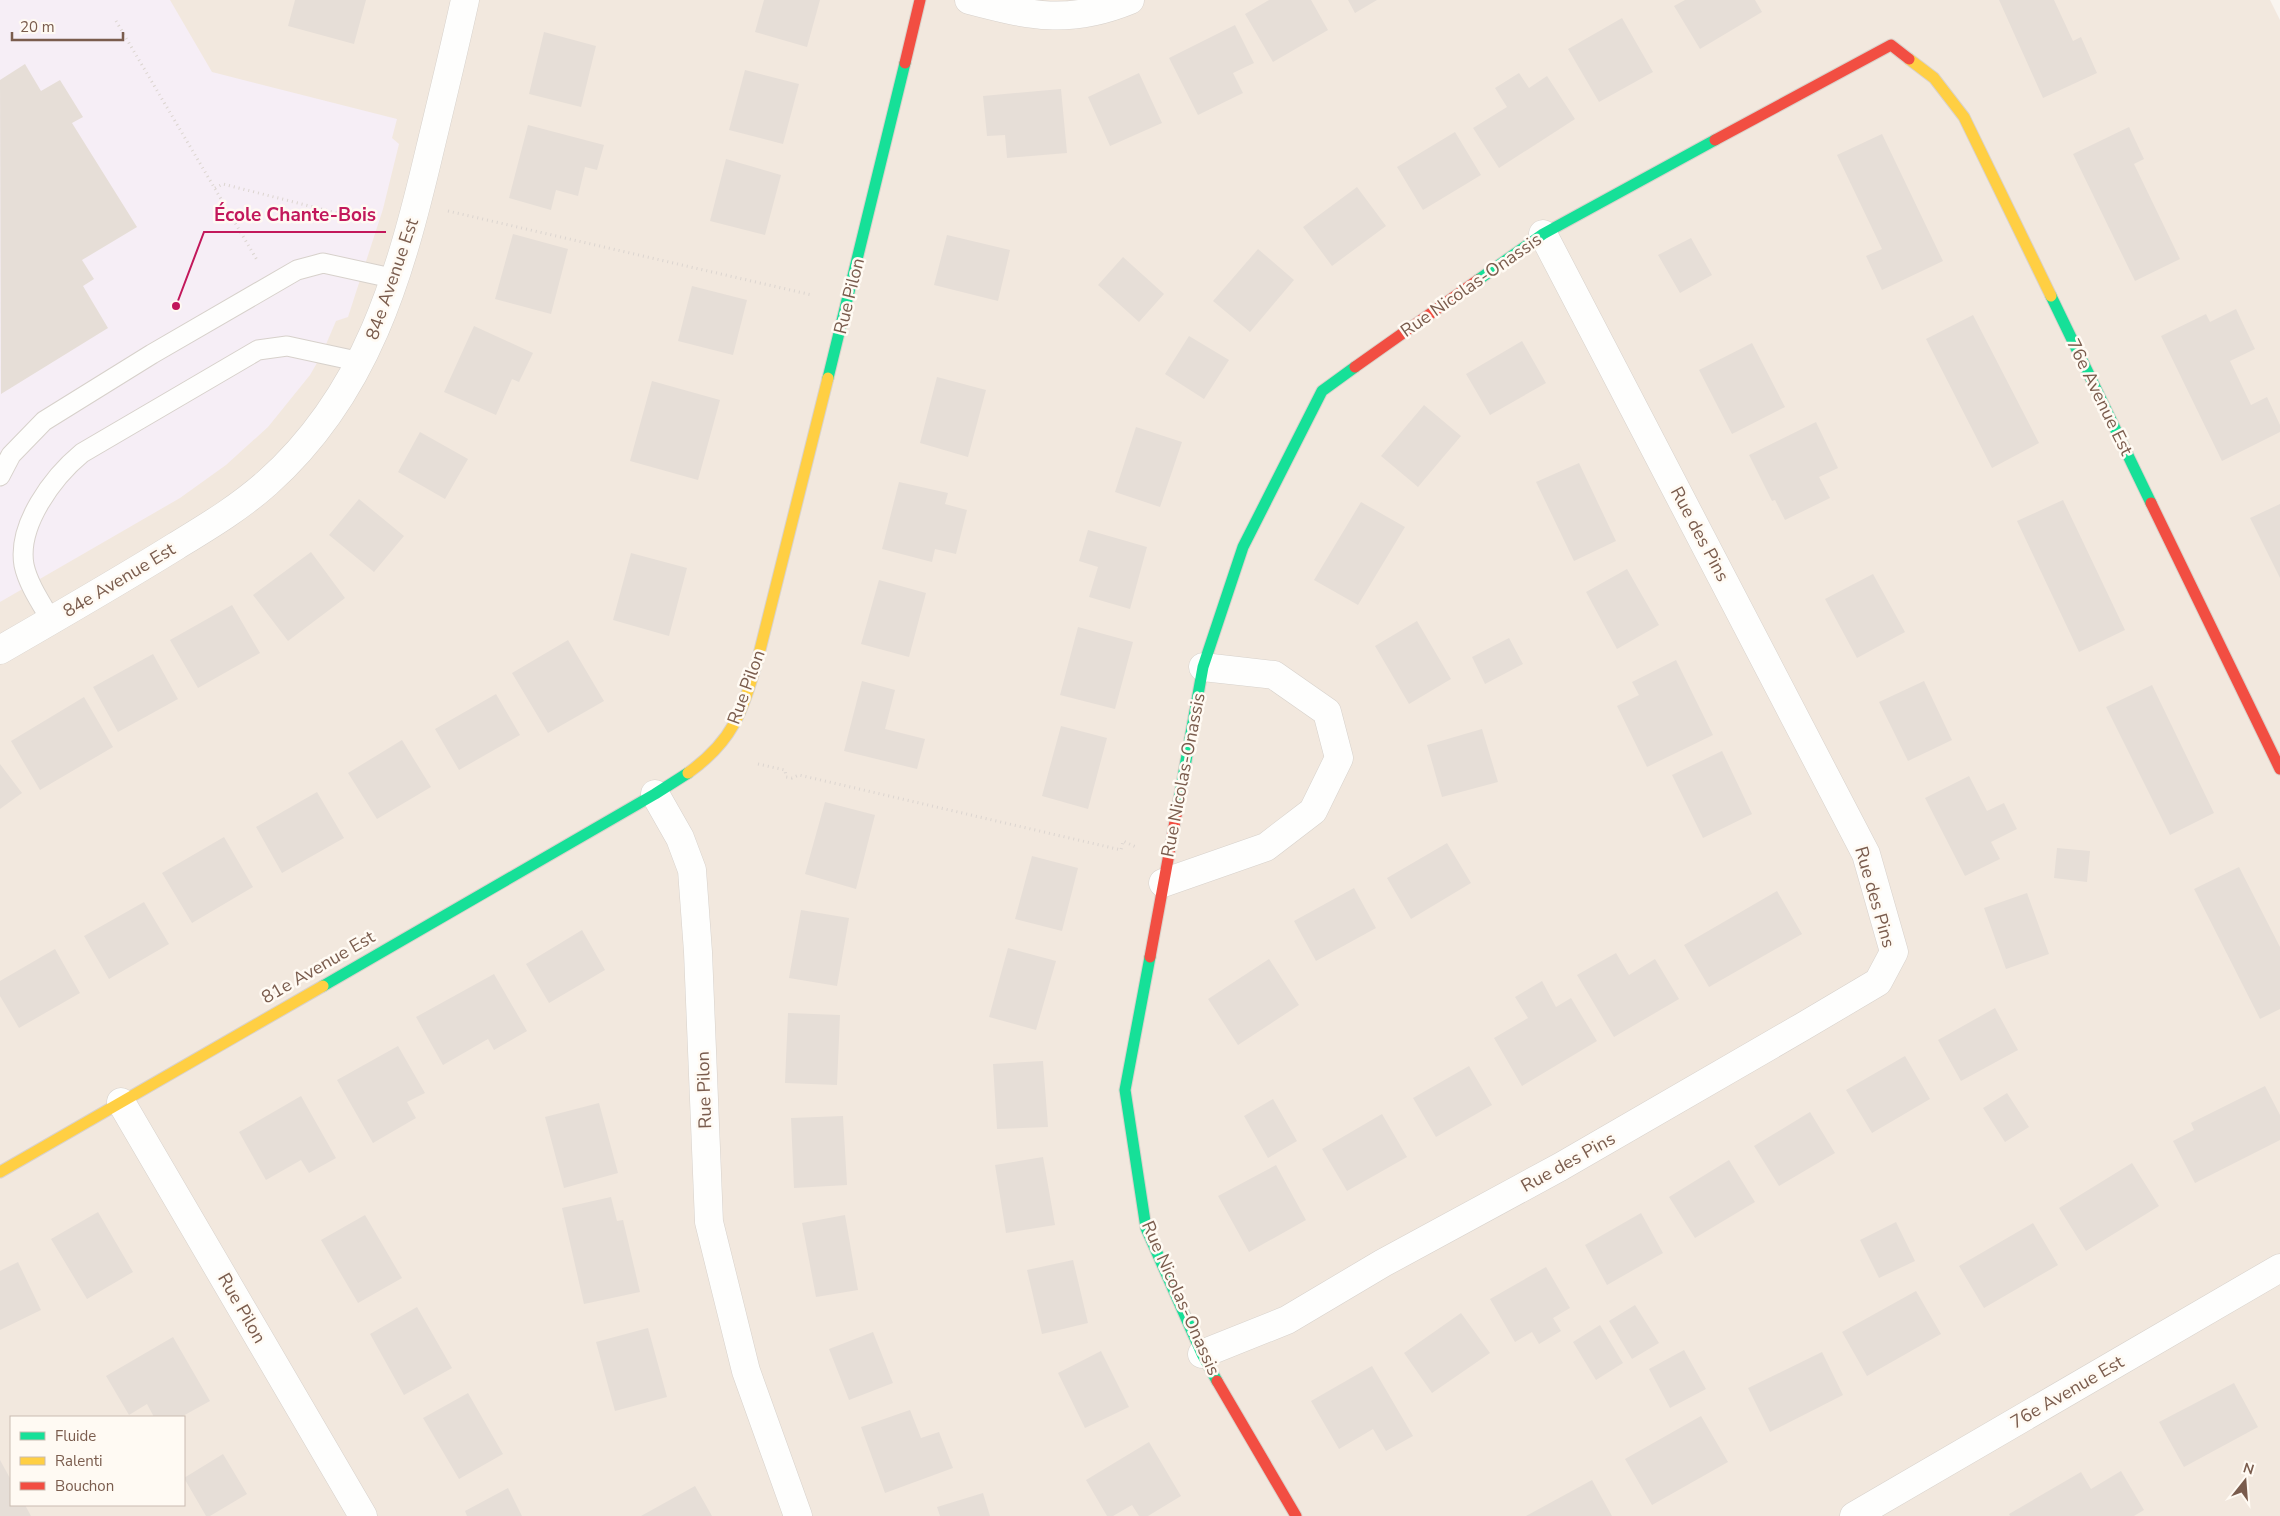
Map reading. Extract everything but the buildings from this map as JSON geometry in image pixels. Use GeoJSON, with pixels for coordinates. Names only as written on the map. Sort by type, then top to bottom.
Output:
{"type":"FeatureCollection","features":[{"type":"Feature","properties":{"kind":"street","name":"84e Avenue Est"},"geometry":{"type":"LineString","coordinates":[[0,650],[222,518],[266,485],[307,444],[322,424],[361,362],[378,326],[396,278],[418,202],[465,0]]}},
{"type":"Feature","properties":{"kind":"street","name":"Rue Pilon"},"geometry":{"type":"LineString","coordinates":[[798,1516],[746,1371],[709,1222],[698,952],[692,870],[680,838],[655,794],[691,770],[720,744],[738,719],[743,706],[757,662],[920,0]]}},
{"type":"Feature","properties":{"kind":"street"},"geometry":{"type":"LineString","coordinates":[[969,0],[1023,13],[1058,17],[1095,13],[1130,0]]}},
{"type":"Feature","properties":{"kind":"street","name":"Rue Nicolas-Onassis"},"geometry":{"type":"LineString","coordinates":[[1296,1516],[1241,1425],[1202,1354],[1146,1228],[1125,1090],[1204,667],[1243,546],[1322,392],[1543,234],[1891,45]]}},
{"type":"Feature","properties":{"kind":"street","name":"76e Avenue Est"},"geometry":{"type":"LineString","coordinates":[[1891,45],[1934,78],[1964,117],[2280,769]]}},
{"type":"Feature","properties":{"kind":"street","name":"Rue des Pins"},"geometry":{"type":"LineString","coordinates":[[1202,1354],[1287,1320],[1383,1263],[1560,1167],[1784,1037],[1878,982],[1894,952],[1866,854],[1543,234]]}},
{"type":"Feature","properties":{"kind":"street","name":"Rue Nicolas-Onassis"},"geometry":{"type":"LineString","coordinates":[[1164,883],[1266,846],[1313,812],[1339,758],[1327,712],[1274,675],[1204,667]]}},
{"type":"Feature","properties":{"kind":"street","name":"81e Avenue Est"},"geometry":{"type":"LineString","coordinates":[[0,1172],[655,794]]}},
{"type":"Feature","properties":{"kind":"street","name":"Rue Pilon"},"geometry":{"type":"LineString","coordinates":[[121,1102],[363,1516]]}},
{"type":"Feature","properties":{"kind":"street","name":"76e Avenue Est"},"geometry":{"type":"LineString","coordinates":[[1854,1516],[2280,1268]]}},
{"type":"Feature","properties":{"kind":"lane"},"geometry":{"type":"LineString","coordinates":[[0,476],[11,455],[44,422],[161,349],[297,270],[323,263],[396,278]]}},
{"type":"Feature","properties":{"kind":"lane"},"geometry":{"type":"LineString","coordinates":[[50,620],[24,566],[26,536],[32,519],[45,494],[68,465],[82,453],[258,350],[287,346],[361,362]]}},
{"type":"Feature","properties":{"kind":"path"},"geometry":{"type":"LineString","coordinates":[[116,22],[260,266]]}},
{"type":"Feature","properties":{"kind":"path"},"geometry":{"type":"LineString","coordinates":[[215,188],[223,184],[337,213],[382,214]]}},
{"type":"Feature","properties":{"kind":"path"},"geometry":{"type":"LineString","coordinates":[[448,211],[812,295]]}},
{"type":"Feature","properties":{"kind":"path"},"geometry":{"type":"LineString","coordinates":[[758,764],[785,770],[786,777],[792,778],[799,775],[1121,850],[1122,841],[1132,844],[1139,850]]}},
{"type":"Feature","properties":{"kind":"shaded area"},"geometry":{"type":"Polygon","coordinates":[[[0,0],[2270,0],[2280,20],[2280,1516],[0,1516],[0,0]]]}},
{"type":"Feature","properties":{"kind":"shaded area"},"geometry":{"type":"Polygon","coordinates":[[[0,0],[170,0],[212,72],[397,119],[392,138],[399,144],[383,209],[348,317],[336,321],[321,356],[310,375],[268,427],[226,465],[180,498],[0,602],[0,0]]]}},
{"type":"Feature","properties":{"kind":"traffic: fast"},"geometry":{"type":"LineString","coordinates":[[828,378],[905,63]]}},
{"type":"Feature","properties":{"kind":"traffic: fast"},"geometry":{"type":"LineString","coordinates":[[1478,280],[1543,234],[1715,140]]}},
{"type":"Feature","properties":{"kind":"traffic: fast"},"geometry":{"type":"LineString","coordinates":[[2051,296],[2151,503]]}},
{"type":"Feature","properties":{"kind":"traffic: fast"},"geometry":{"type":"LineString","coordinates":[[1178,805],[1203,667],[1243,547],[1322,391],[1355,367]]}},
{"type":"Feature","properties":{"kind":"traffic: fast"},"geometry":{"type":"LineString","coordinates":[[323,986],[655,794],[688,773]]}},
{"type":"Feature","properties":{"kind":"traffic: fast"},"geometry":{"type":"LineString","coordinates":[[1150,957],[1125,1090],[1146,1228],[1202,1354],[1217,1381]]}},
{"type":"Feature","properties":{"kind":"traffic: slow"},"geometry":{"type":"LineString","coordinates":[[1909,59],[1934,78],[1964,117],[2051,296]]}},
{"type":"Feature","properties":{"kind":"traffic: slow"},"geometry":{"type":"LineString","coordinates":[[688,773],[716,749],[726,737],[746,696],[757,662],[828,378]]}},
{"type":"Feature","properties":{"kind":"traffic: slow"},"geometry":{"type":"LineString","coordinates":[[0,1172],[323,986]]}},
{"type":"Feature","properties":{"kind":"traffic: jam"},"geometry":{"type":"LineString","coordinates":[[905,63],[920,0]]}},
{"type":"Feature","properties":{"kind":"traffic: jam"},"geometry":{"type":"LineString","coordinates":[[1715,140],[1891,45],[1909,59]]}},
{"type":"Feature","properties":{"kind":"traffic: jam"},"geometry":{"type":"LineString","coordinates":[[1355,367],[1478,280]]}},
{"type":"Feature","properties":{"kind":"traffic: jam"},"geometry":{"type":"LineString","coordinates":[[2151,503],[2280,769]]}},
{"type":"Feature","properties":{"kind":"traffic: jam"},"geometry":{"type":"LineString","coordinates":[[1150,957],[1178,805]]}},
{"type":"Feature","properties":{"kind":"traffic: jam"},"geometry":{"type":"LineString","coordinates":[[1217,1381],[1296,1516]]}},
{"type":"Feature","properties":{"kind":"place","name":"École Chante-Bois"},"geometry":{"type":"Point","coordinates":[176,306]}}]}
